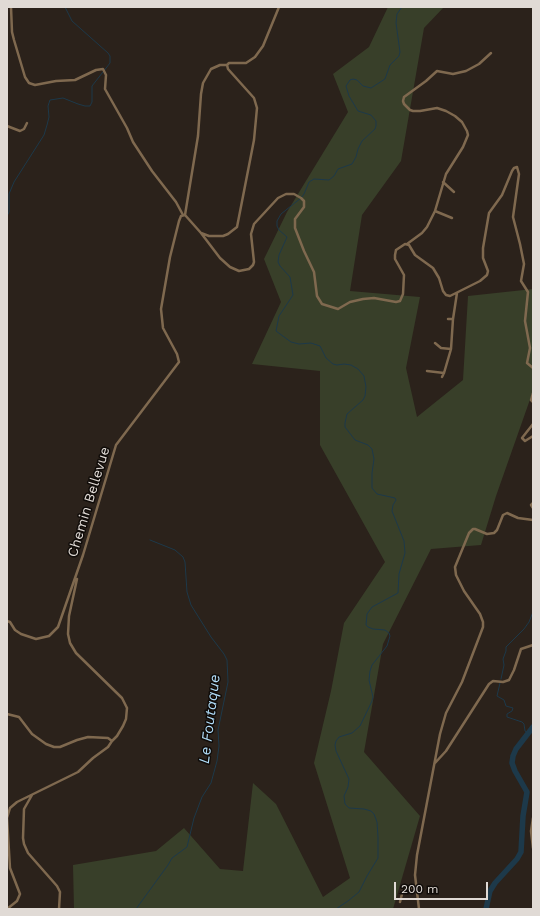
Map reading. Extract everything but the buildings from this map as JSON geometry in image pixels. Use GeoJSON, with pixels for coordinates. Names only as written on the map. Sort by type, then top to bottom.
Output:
{"type":"FeatureCollection","features":[{"type":"Feature","properties":{"kind":"street"},"geometry":{"type":"LineString","coordinates":[[11,7],[12,32],[14,40],[26,77],[31,84],[35,85],[56,81],[76,80],[96,70],[104,71],[105,89],[127,128],[135,146],[184,215],[226,264],[234,269],[245,271],[249,269],[253,265],[251,231],[258,220],[281,196],[292,194],[301,198],[304,201],[304,205],[295,219],[295,228],[304,252],[314,272],[318,299],[324,305],[336,309],[363,298],[374,298],[396,302],[400,301],[403,294],[404,277],[402,269],[394,255],[399,247],[407,244],[422,233],[427,227],[435,211],[443,182],[467,139],[467,130],[462,122],[455,116],[441,108],[433,108],[417,112],[410,110],[404,104],[404,97],[437,71],[453,74],[466,72],[479,64],[491,53]]}},
{"type":"Feature","properties":{"kind":"street"},"geometry":{"type":"LineString","coordinates":[[184,215],[198,136],[201,94],[203,83],[207,74],[211,69],[217,66],[227,65],[229,63],[246,63],[255,57],[263,46],[279,7]]}},
{"type":"Feature","properties":{"kind":"street"},"geometry":{"type":"LineString","coordinates":[[201,233],[209,236],[223,236],[232,232],[238,227],[254,140],[257,108],[255,100],[228,69],[227,65]]}},
{"type":"Feature","properties":{"kind":"street"},"geometry":{"type":"LineString","coordinates":[[7,126],[20,131],[24,129],[26,123]]}},
{"type":"Feature","properties":{"kind":"street"},"geometry":{"type":"LineString","coordinates":[[407,244],[415,254],[433,268],[439,278],[445,294],[450,296],[483,279],[487,274],[483,253],[488,218],[491,209],[502,195],[512,171],[514,168],[518,167],[520,174],[513,217],[524,264],[521,279],[528,292],[525,321],[530,348],[527,363],[533,368]]}},
{"type":"Feature","properties":{"kind":"street"},"geometry":{"type":"LineString","coordinates":[[443,182],[454,192]]}},
{"type":"Feature","properties":{"kind":"street"},"geometry":{"type":"LineString","coordinates":[[435,211],[452,218]]}},
{"type":"Feature","properties":{"kind":"street","name":"Chemin Bellevue"},"geometry":{"type":"LineString","coordinates":[[7,621],[10,622],[18,632],[26,636],[41,639],[52,634],[61,622],[80,565],[116,445],[178,362],[177,354],[163,328],[161,309],[177,228],[180,218],[184,215]]}},
{"type":"Feature","properties":{"kind":"street"},"geometry":{"type":"LineString","coordinates":[[442,377],[451,349],[453,319],[457,293]]}},
{"type":"Feature","properties":{"kind":"street"},"geometry":{"type":"LineString","coordinates":[[448,319],[453,319]]}},
{"type":"Feature","properties":{"kind":"street"},"geometry":{"type":"LineString","coordinates":[[436,343],[441,348],[451,349]]}},
{"type":"Feature","properties":{"kind":"street"},"geometry":{"type":"LineString","coordinates":[[427,371],[437,374],[444,373]]}},
{"type":"Feature","properties":{"kind":"street"},"geometry":{"type":"LineString","coordinates":[[533,393],[531,400],[533,402]]}},
{"type":"Feature","properties":{"kind":"street"},"geometry":{"type":"LineString","coordinates":[[533,424],[522,437],[525,441],[533,436]]}},
{"type":"Feature","properties":{"kind":"street"},"geometry":{"type":"LineString","coordinates":[[533,503],[531,504],[533,508]]}},
{"type":"Feature","properties":{"kind":"street"},"geometry":{"type":"LineString","coordinates":[[419,909],[416,888],[417,855],[446,713],[462,682],[483,627],[482,618],[468,599],[455,572],[456,564],[470,531],[475,529],[487,534],[494,533],[505,513],[510,513],[518,518],[533,520]]}},
{"type":"Feature","properties":{"kind":"street"},"geometry":{"type":"LineString","coordinates":[[7,909],[17,901],[20,894],[10,868],[8,814],[13,804],[78,772],[108,747],[117,736],[126,719],[127,713],[125,703],[119,694],[76,653],[70,643],[68,634],[69,616],[80,565]]}},
{"type":"Feature","properties":{"kind":"street"},"geometry":{"type":"LineString","coordinates":[[435,764],[446,750],[489,684],[493,681],[503,682],[509,680],[521,649],[533,645]]}},
{"type":"Feature","properties":{"kind":"street"},"geometry":{"type":"LineString","coordinates":[[7,714],[19,718],[32,734],[46,744],[54,747],[60,747],[77,740],[88,738],[108,738],[112,741]]}},
{"type":"Feature","properties":{"kind":"street"},"geometry":{"type":"LineString","coordinates":[[32,794],[24,809],[24,844],[28,853],[57,886],[60,892],[59,909]]}},
{"type":"Feature","properties":{"kind":"street"},"geometry":{"type":"LineString","coordinates":[[533,818],[531,832],[533,848]]}},
{"type":"Feature","properties":{"kind":"street"},"geometry":{"type":"LineString","coordinates":[[400,902],[403,890],[408,888],[416,888]]}},
{"type":"Feature","properties":{"kind":"green space"},"geometry":{"type":"Polygon","coordinates":[[[388,7],[444,7],[424,28],[401,161],[362,215],[350,291],[420,297],[406,368],[417,417],[463,380],[468,296],[533,289],[533,391],[496,496],[481,545],[431,549],[383,644],[364,752],[420,816],[393,909],[74,909],[73,865],[156,851],[184,828],[220,869],[243,871],[253,783],[276,804],[323,897],[350,878],[314,763],[331,691],[344,623],[385,562],[320,445],[320,371],[252,364],[281,302],[264,259],[287,212],[348,112],[333,74],[369,47],[388,7]]]}},
{"type":"Feature","properties":{"kind":"waterway"},"geometry":{"type":"LineString","coordinates":[[7,216],[9,212],[9,194],[14,182],[44,135],[49,117],[48,106],[50,100],[63,98],[78,104],[90,106],[92,102],[92,86],[110,63],[110,56],[108,53],[72,21],[65,7]]}},
{"type":"Feature","properties":{"kind":"waterway"},"geometry":{"type":"LineString","coordinates":[[336,909],[359,892],[378,858],[377,822],[374,814],[371,811],[364,809],[349,808],[345,804],[344,796],[348,787],[349,779],[336,751],[335,745],[339,737],[352,733],[360,726],[372,701],[373,697],[369,680],[370,671],[372,665],[387,646],[390,636],[385,630],[368,627],[366,625],[367,614],[372,607],[398,593],[399,574],[405,553],[404,541],[392,511],[396,500],[395,498],[377,494],[372,488],[374,459],[372,449],[368,445],[355,440],[345,427],[347,414],[363,400],[365,396],[366,387],[364,376],[358,369],[351,365],[333,364],[326,358],[320,346],[311,343],[299,344],[291,342],[276,331],[279,316],[293,295],[290,277],[278,262],[279,255],[287,237],[279,230],[277,221],[281,214],[301,198],[309,182],[314,179],[329,180],[334,176],[338,169],[352,164],[362,141],[375,129],[376,121],[371,115],[358,111],[349,96],[346,86],[350,80],[353,79],[357,80],[363,86],[371,88],[385,79],[390,65],[399,56],[400,52],[396,23],[397,14],[402,7]]}},
{"type":"Feature","properties":{"kind":"waterway","name":"Le Foutaque"},"geometry":{"type":"LineString","coordinates":[[136,909],[172,858],[187,847],[194,818],[202,797],[211,783],[217,761],[219,746],[218,730],[228,682],[227,660],[191,605],[187,592],[185,562],[183,557],[175,550],[150,540]]}},
{"type":"Feature","properties":{"kind":"waterway"},"geometry":{"type":"LineString","coordinates":[[501,679],[506,647],[524,629],[533,612]]}},
{"type":"Feature","properties":{"kind":"waterway"},"geometry":{"type":"LineString","coordinates":[[500,683],[497,696],[504,700],[506,706],[513,708],[512,711],[507,714],[507,717],[522,722],[524,724],[525,731],[528,733]]}},
{"type":"Feature","properties":{"kind":"waterway"},"geometry":{"type":"LineString","coordinates":[[486,909],[490,891],[495,883],[517,859],[521,852],[523,816],[527,792],[512,763],[516,749],[533,727]]}}]}
